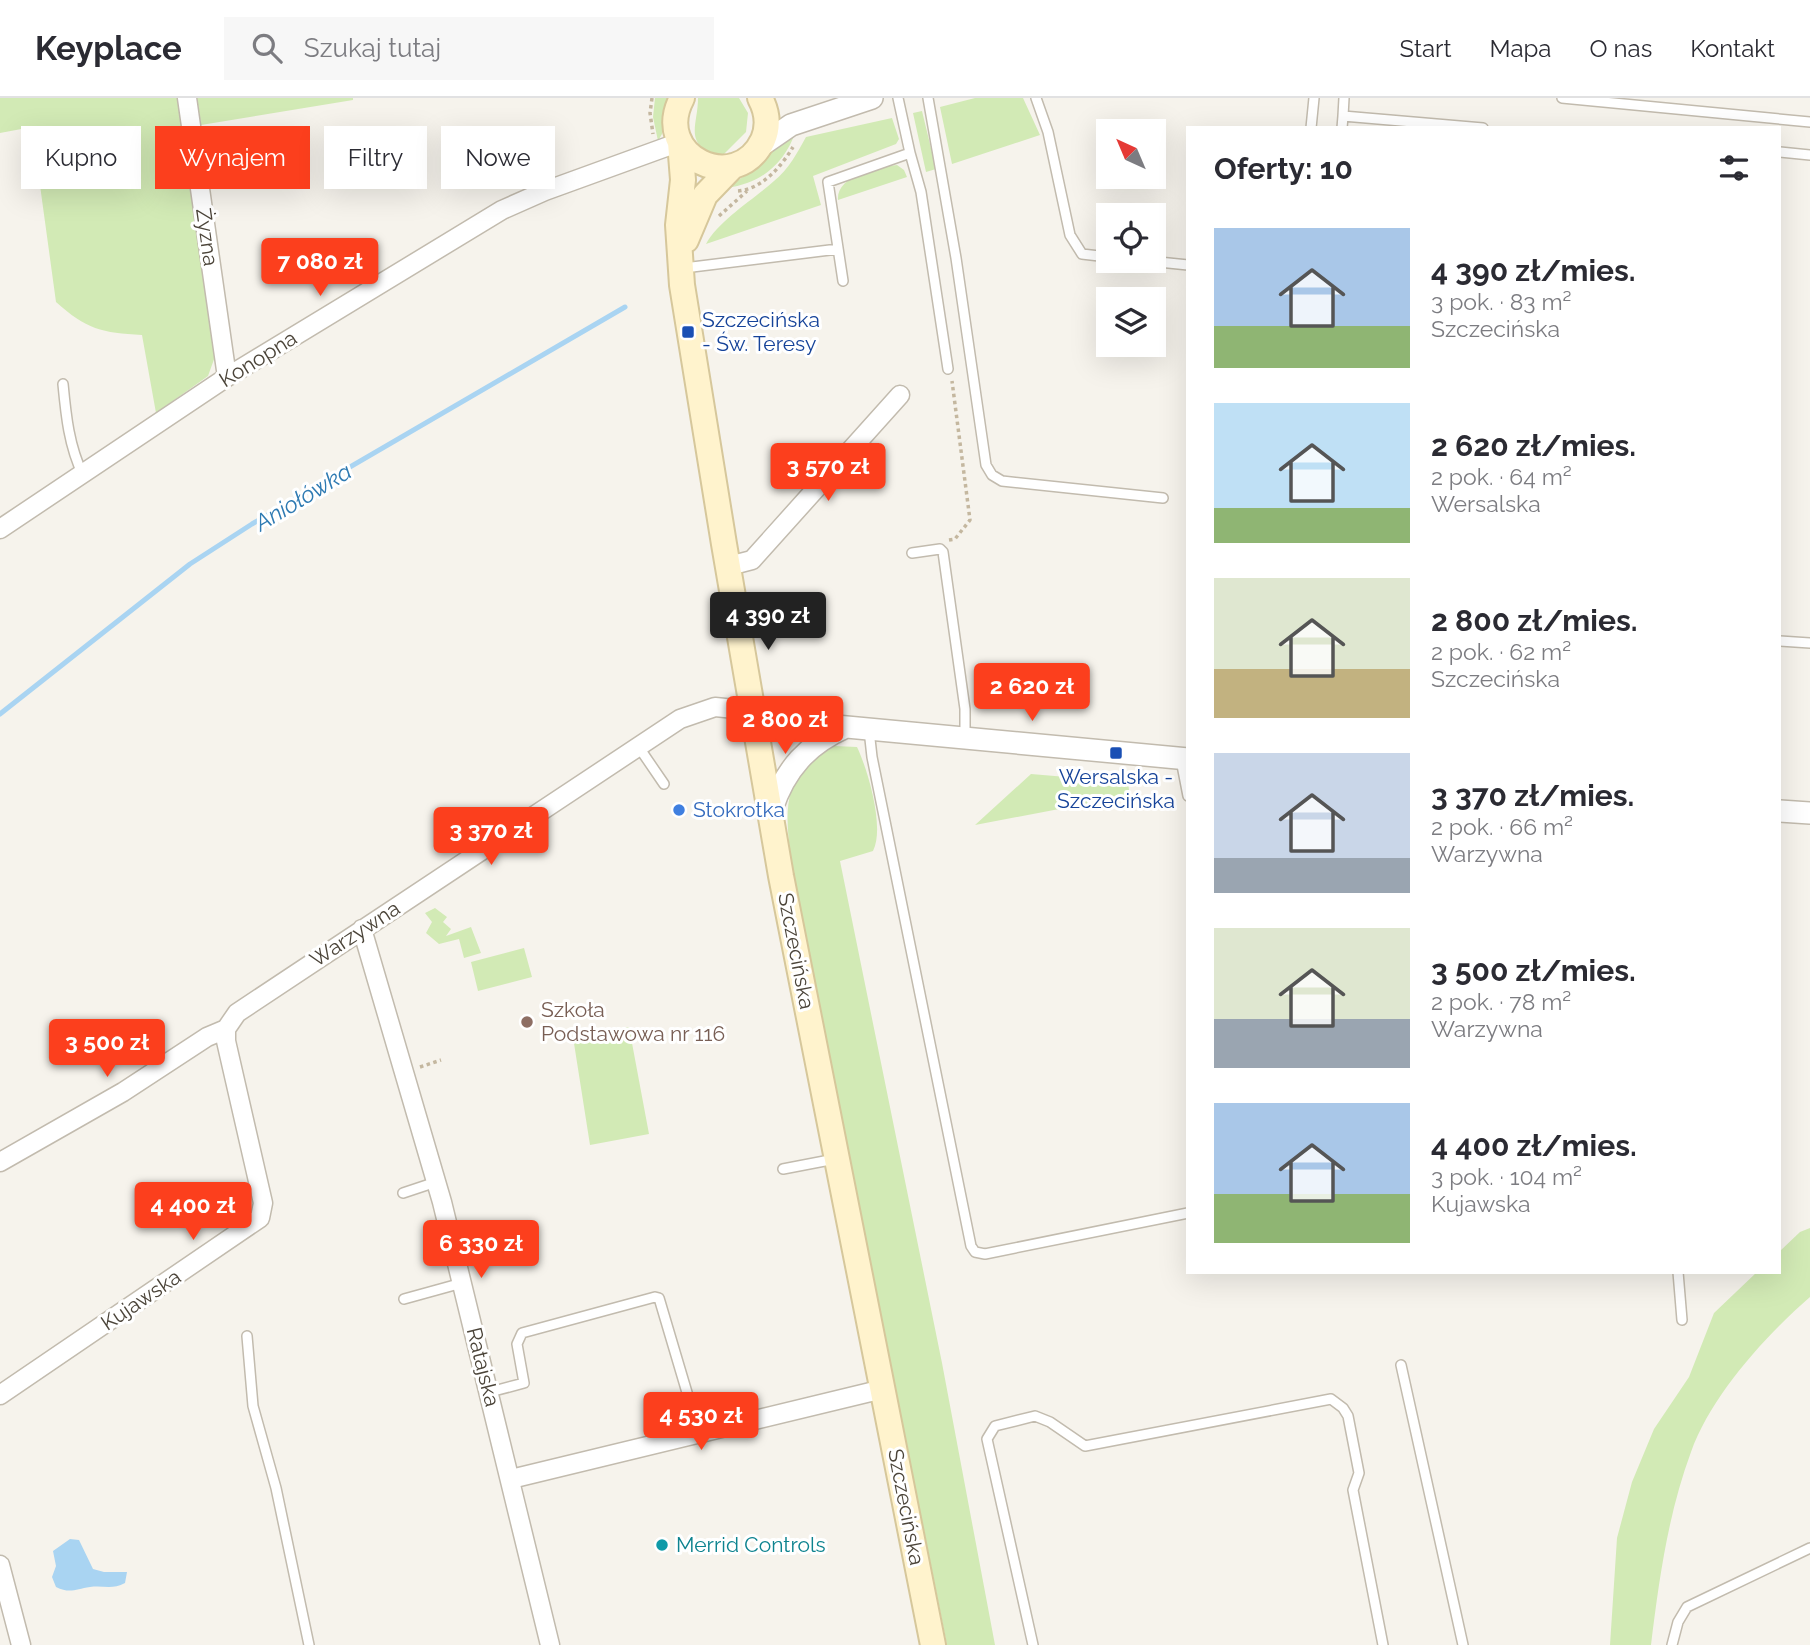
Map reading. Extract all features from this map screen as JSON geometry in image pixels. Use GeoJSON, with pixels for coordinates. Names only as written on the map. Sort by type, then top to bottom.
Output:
{"type":"FeatureCollection","features":[{"type":"Feature","properties":{"kind":"main road"},"geometry":{"type":"LineString","coordinates":[[759,147],[767,122],[760,98]]}},
{"type":"Feature","properties":{"kind":"main road","name":"Szczecińska"},"geometry":{"type":"LineString","coordinates":[[680,102],[676,128],[683,173],[678,225],[680,261],[729,566],[772,809],[781,876],[933,1645]]}},
{"type":"Feature","properties":{"kind":"main road"},"geometry":{"type":"LineString","coordinates":[[680,142],[690,156],[704,164],[733,166]]}},
{"type":"Feature","properties":{"kind":"main road","name":"Szczecińska"},"geometry":{"type":"LineString","coordinates":[[680,261],[697,208],[712,187],[733,166],[746,160],[759,147]]}},
{"type":"Feature","properties":{"kind":"street","name":"Żyzna"},"geometry":{"type":"LineString","coordinates":[[187,98],[227,377]]}},
{"type":"Feature","properties":{"kind":"street"},"geometry":{"type":"LineString","coordinates":[[759,147],[791,125],[833,112],[858,99]]}},
{"type":"Feature","properties":{"kind":"street","name":"Konopna"},"geometry":{"type":"LineString","coordinates":[[0,529],[227,377],[502,210],[545,191],[680,142]]}},
{"type":"Feature","properties":{"kind":"street"},"geometry":{"type":"LineString","coordinates":[[729,566],[752,560],[900,395]]}},
{"type":"Feature","properties":{"kind":"street","name":"Warzywna"},"geometry":{"type":"LineString","coordinates":[[0,1162],[123,1092],[207,1037],[226,1029],[245,1006],[638,746],[697,711],[730,707],[755,711]]}},
{"type":"Feature","properties":{"kind":"street"},"geometry":{"type":"LineString","coordinates":[[755,711],[793,721],[846,727],[1185,759]]}},
{"type":"Feature","properties":{"kind":"street"},"geometry":{"type":"LineString","coordinates":[[772,809],[782,783],[803,754],[846,727]]}},
{"type":"Feature","properties":{"kind":"street"},"geometry":{"type":"LineString","coordinates":[[1781,811],[1810,813]]}},
{"type":"Feature","properties":{"kind":"street","name":"Ratajska"},"geometry":{"type":"LineString","coordinates":[[362,929],[436,1182],[550,1645]]}},
{"type":"Feature","properties":{"kind":"street","name":"Kujawska"},"geometry":{"type":"LineString","coordinates":[[0,1395],[260,1217],[263,1203],[227,1054],[226,1029]]}},
{"type":"Feature","properties":{"kind":"street"},"geometry":{"type":"LineString","coordinates":[[511,1479],[883,1389]]}},
{"type":"Feature","properties":{"kind":"street"},"geometry":{"type":"LineString","coordinates":[[0,1565],[21,1645]]}},
{"type":"Feature","properties":{"kind":"lane"},"geometry":{"type":"LineString","coordinates":[[898,98],[921,192],[948,369]]}},
{"type":"Feature","properties":{"kind":"lane"},"geometry":{"type":"LineString","coordinates":[[928,98],[956,258],[986,465],[992,475],[1002,481],[1163,498]]}},
{"type":"Feature","properties":{"kind":"lane"},"geometry":{"type":"LineString","coordinates":[[1036,98],[1048,132],[1070,235],[1082,254],[1096,256]]}},
{"type":"Feature","properties":{"kind":"lane"},"geometry":{"type":"LineString","coordinates":[[1311,126],[1314,98]]}},
{"type":"Feature","properties":{"kind":"lane"},"geometry":{"type":"LineString","coordinates":[[1342,126],[1344,98]]}},
{"type":"Feature","properties":{"kind":"lane"},"geometry":{"type":"LineString","coordinates":[[1562,98],[1810,122]]}},
{"type":"Feature","properties":{"kind":"lane"},"geometry":{"type":"LineString","coordinates":[[1343,116],[1460,126]]}},
{"type":"Feature","properties":{"kind":"lane"},"geometry":{"type":"LineString","coordinates":[[1781,152],[1810,155]]}},
{"type":"Feature","properties":{"kind":"lane"},"geometry":{"type":"LineString","coordinates":[[843,281],[828,182],[911,153]]}},
{"type":"Feature","properties":{"kind":"lane"},"geometry":{"type":"LineString","coordinates":[[680,261],[838,249]]}},
{"type":"Feature","properties":{"kind":"lane"},"geometry":{"type":"LineString","coordinates":[[1166,263],[1186,265]]}},
{"type":"Feature","properties":{"kind":"lane"},"geometry":{"type":"LineString","coordinates":[[62,384],[75,459],[83,475]]}},
{"type":"Feature","properties":{"kind":"lane"},"geometry":{"type":"LineString","coordinates":[[912,553],[940,549],[943,552],[965,709],[965,737]]}},
{"type":"Feature","properties":{"kind":"lane"},"geometry":{"type":"LineString","coordinates":[[1781,641],[1810,643]]}},
{"type":"Feature","properties":{"kind":"lane"},"geometry":{"type":"LineString","coordinates":[[878,729],[872,757],[968,1233],[975,1252],[985,1254],[1186,1213]]}},
{"type":"Feature","properties":{"kind":"lane"},"geometry":{"type":"LineString","coordinates":[[638,746],[664,784]]}},
{"type":"Feature","properties":{"kind":"lane"},"geometry":{"type":"LineString","coordinates":[[783,1169],[837,1158]]}},
{"type":"Feature","properties":{"kind":"lane"},"geometry":{"type":"LineString","coordinates":[[403,1193],[436,1182]]}},
{"type":"Feature","properties":{"kind":"lane"},"geometry":{"type":"LineString","coordinates":[[1678,1274],[1682,1320]]}},
{"type":"Feature","properties":{"kind":"lane"},"geometry":{"type":"LineString","coordinates":[[404,1299],[462,1283]]}},
{"type":"Feature","properties":{"kind":"lane"},"geometry":{"type":"LineString","coordinates":[[489,1392],[524,1384],[517,1344],[522,1333],[655,1297],[659,1298],[699,1433]]}},
{"type":"Feature","properties":{"kind":"lane"},"geometry":{"type":"LineString","coordinates":[[247,1336],[253,1406],[276,1488],[309,1645]]}},
{"type":"Feature","properties":{"kind":"lane"},"geometry":{"type":"LineString","coordinates":[[1401,1365],[1463,1645]]}},
{"type":"Feature","properties":{"kind":"lane"},"geometry":{"type":"LineString","coordinates":[[1033,1645],[987,1439],[995,1426],[1035,1416],[1050,1422],[1085,1446],[1331,1399],[1343,1408],[1348,1416],[1359,1474],[1353,1490],[1382,1645]]}},
{"type":"Feature","properties":{"kind":"lane"},"geometry":{"type":"LineString","coordinates":[[1672,1645],[1678,1622],[1687,1607],[1810,1548]]}},
{"type":"Feature","properties":{"kind":"path"},"geometry":{"type":"LineString","coordinates":[[652,98],[650,119],[655,145]]}},
{"type":"Feature","properties":{"kind":"path"},"geometry":{"type":"LineString","coordinates":[[946,540],[956,538],[970,520],[958,443],[961,436],[948,369]]}},
{"type":"Feature","properties":{"kind":"path"},"geometry":{"type":"LineString","coordinates":[[432,1063],[441,1060]]}},
{"type":"Feature","properties":{"kind":"green space"},"geometry":{"type":"Polygon","coordinates":[[[0,98],[182,98],[186,126],[155,126],[155,189],[195,189],[217,351],[208,376],[156,413],[142,335],[95,328],[76,318],[56,302],[41,189],[141,189],[141,126],[21,126],[21,129],[0,133],[0,98]]]}},
{"type":"Feature","properties":{"kind":"green space"},"geometry":{"type":"Polygon","coordinates":[[[197,98],[353,98],[353,100],[201,125],[197,98]]]}},
{"type":"Feature","properties":{"kind":"green space"},"geometry":{"type":"Polygon","coordinates":[[[655,98],[667,98],[662,134],[658,141],[653,117],[655,98]]]}},
{"type":"Feature","properties":{"kind":"green space"},"geometry":{"type":"Polygon","coordinates":[[[698,98],[739,98],[748,113],[746,132],[721,157],[709,152],[697,140],[695,126],[698,98]]]}},
{"type":"Feature","properties":{"kind":"green space"},"geometry":{"type":"Polygon","coordinates":[[[975,98],[1023,98],[1040,135],[952,164],[940,107],[975,98]]]}},
{"type":"Feature","properties":{"kind":"green space"},"geometry":{"type":"Polygon","coordinates":[[[922,111],[936,169],[926,172],[913,113],[922,111]]]}},
{"type":"Feature","properties":{"kind":"green space"},"geometry":{"type":"Polygon","coordinates":[[[892,118],[899,139],[896,144],[813,176],[821,205],[706,244],[719,227],[784,171],[806,137],[892,118]]]}},
{"type":"Feature","properties":{"kind":"green space"},"geometry":{"type":"Polygon","coordinates":[[[796,131],[785,153],[770,170],[751,182],[727,188],[760,165],[780,142],[796,131]]]}},
{"type":"Feature","properties":{"kind":"green space"},"geometry":{"type":"Polygon","coordinates":[[[897,165],[904,170],[907,177],[838,200],[844,185],[859,174],[897,165]]]}},
{"type":"Feature","properties":{"kind":"green space"},"geometry":{"type":"Polygon","coordinates":[[[834,746],[857,747],[874,799],[877,828],[873,851],[840,861],[942,1363],[995,1645],[947,1645],[795,890],[788,827],[790,795],[803,769],[834,746]]]}},
{"type":"Feature","properties":{"kind":"green space"},"geometry":{"type":"Polygon","coordinates":[[[1031,774],[1102,780],[1102,785],[1128,782],[1129,790],[1122,797],[975,825],[1031,774]]]}},
{"type":"Feature","properties":{"kind":"green space"},"geometry":{"type":"Polygon","coordinates":[[[435,908],[447,917],[443,922],[451,929],[446,936],[471,927],[481,953],[464,958],[459,939],[439,944],[426,933],[432,922],[425,913],[435,908]]]}},
{"type":"Feature","properties":{"kind":"green space"},"geometry":{"type":"Polygon","coordinates":[[[524,948],[532,977],[478,991],[471,962],[524,948]]]}},
{"type":"Feature","properties":{"kind":"green space"},"geometry":{"type":"Polygon","coordinates":[[[629,1027],[649,1134],[590,1145],[573,1037],[629,1027]]]}},
{"type":"Feature","properties":{"kind":"green space"},"geometry":{"type":"Polygon","coordinates":[[[1810,1228],[1810,1297],[1775,1330],[1741,1368],[1700,1431],[1683,1475],[1670,1523],[1651,1645],[1610,1645],[1617,1538],[1632,1482],[1654,1429],[1689,1377],[1714,1313],[1755,1274],[1781,1274],[1781,1250],[1800,1232],[1810,1228]]]}},
{"type":"Feature","properties":{"kind":"water"},"geometry":{"type":"Polygon","coordinates":[[[70,1539],[79,1540],[93,1569],[127,1572],[125,1583],[69,1591],[56,1587],[52,1577],[56,1566],[53,1551],[70,1539]]]}},
{"type":"Feature","properties":{"kind":"waterway","name":"Aniołówka"},"geometry":{"type":"LineString","coordinates":[[0,714],[190,564],[252,524],[625,307]]}},
{"type":"Feature","properties":{"kind":"place","name":"Szczecińska - Św. Teresy"},"geometry":{"type":"Point","coordinates":[688,332]}},
{"type":"Feature","properties":{"kind":"place","name":"Wersalska - Szczecińska"},"geometry":{"type":"Point","coordinates":[1116,753]}},
{"type":"Feature","properties":{"kind":"place","name":"Stokrotka"},"geometry":{"type":"Point","coordinates":[679,810]}},
{"type":"Feature","properties":{"kind":"place","name":"Szkoła Podstawowa nr 116"},"geometry":{"type":"Point","coordinates":[527,1022]}},
{"type":"Feature","properties":{"kind":"place","name":"Merrid Controls"},"geometry":{"type":"Point","coordinates":[662,1545]}}]}
